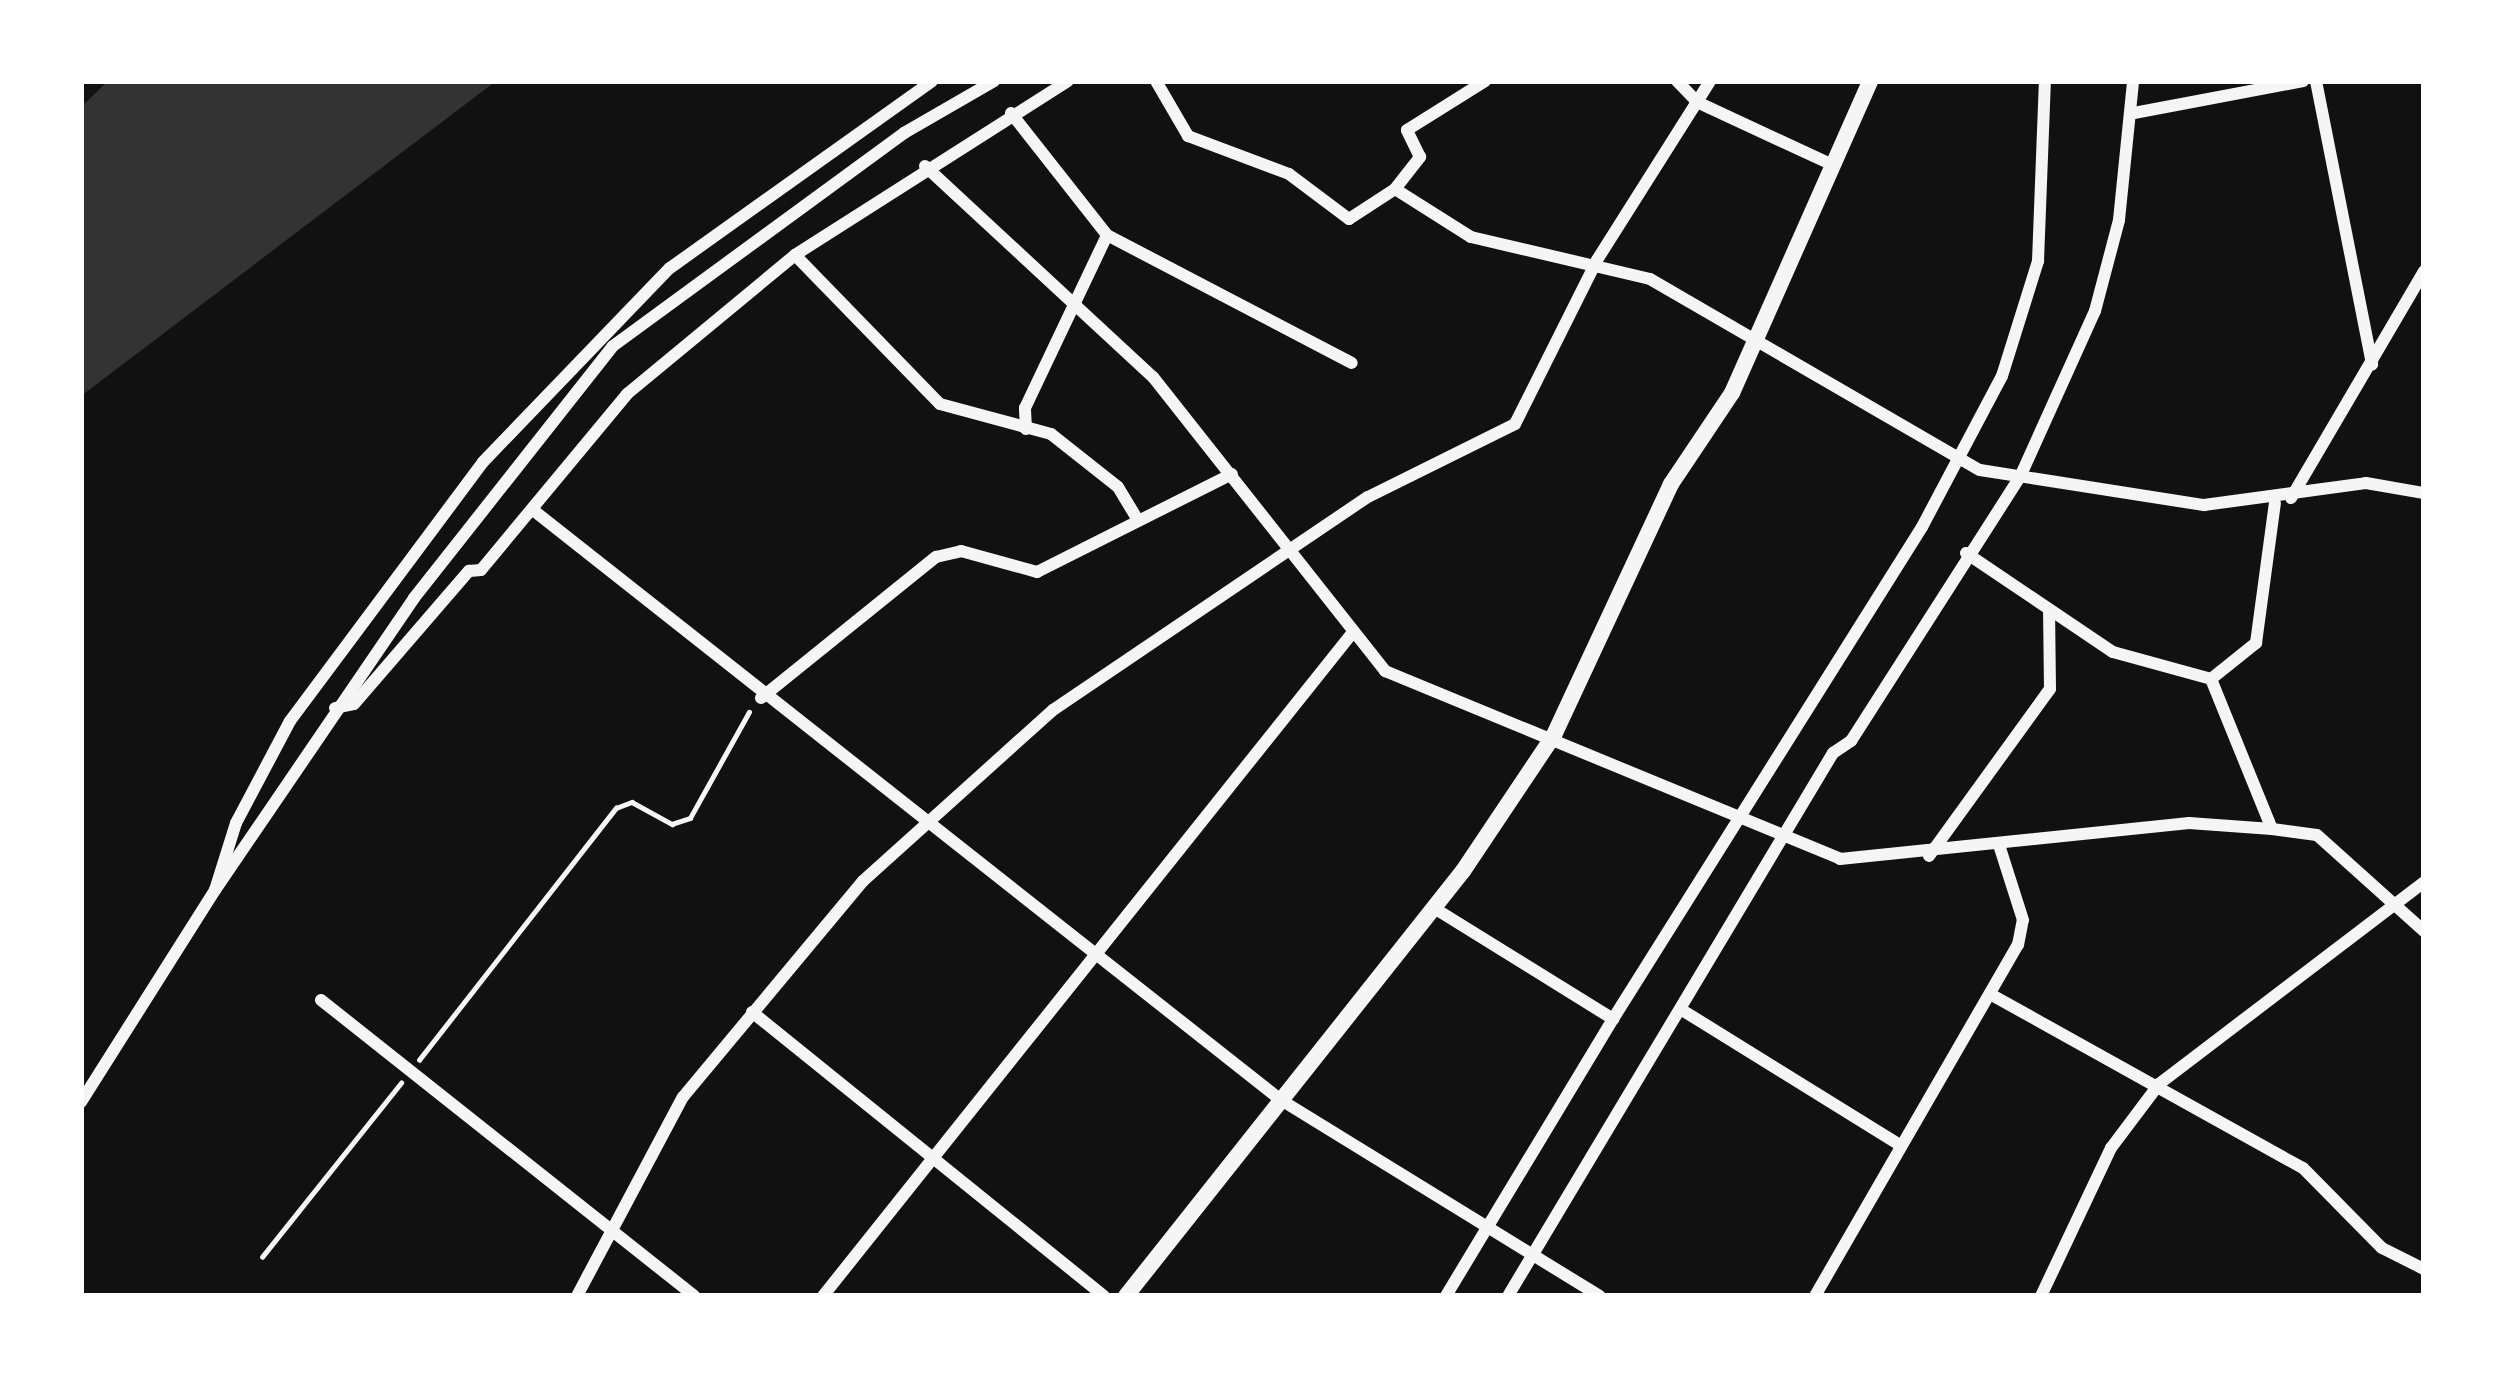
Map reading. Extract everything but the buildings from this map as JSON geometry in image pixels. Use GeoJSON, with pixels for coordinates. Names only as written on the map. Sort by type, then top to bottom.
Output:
{"type":"FeatureCollection","features":[{"type":"Feature","properties":{"kind":"street"},"geometry":{"type":"LineString","coordinates":[[215,890],[236,823],[290,721],[561,370],[670,268],[932,81]]}},
{"type":"Feature","properties":{"kind":"street"},"geometry":{"type":"LineString","coordinates":[[81,1102],[335,708],[614,346],[885,146],[994,81]]}},
{"type":"Feature","properties":{"kind":"street"},"geometry":{"type":"LineString","coordinates":[[335,708],[354,704],[533,510],[627,394],[795,255],[926,166],[1068,81]]}},
{"type":"Feature","properties":{"kind":"street"},"geometry":{"type":"LineString","coordinates":[[1156,81],[1188,136],[1288,174],[1349,219],[1395,190],[1420,157],[1407,130],[1485,81]]}},
{"type":"Feature","properties":{"kind":"street"},"geometry":{"type":"LineString","coordinates":[[1677,81],[1697,102],[1833,165]]}},
{"type":"Feature","properties":{"kind":"street"},"geometry":{"type":"LineString","coordinates":[[577,1296],[683,1097],[752,1012],[928,823],[1053,710],[1186,630],[1292,547],[1515,424],[1597,260],[1710,81]]}},
{"type":"Feature","properties":{"kind":"street"},"geometry":{"type":"LineString","coordinates":[[1126,1296],[1434,908],[1553,735],[1671,484],[1756,343],[1870,81]]}},
{"type":"Feature","properties":{"kind":"street"},"geometry":{"type":"LineString","coordinates":[[1446,1296],[1741,816],[2002,376],[2038,261],[2045,81]]}},
{"type":"Feature","properties":{"kind":"street"},"geometry":{"type":"LineString","coordinates":[[1508,1296],[1786,835],[1966,553],[2020,477],[2095,311],[2134,113],[2133,81]]}},
{"type":"Feature","properties":{"kind":"street"},"geometry":{"type":"LineString","coordinates":[[2134,113],[2303,81]]}},
{"type":"Feature","properties":{"kind":"street"},"geometry":{"type":"LineString","coordinates":[[2316,81],[2372,364]]}},
{"type":"Feature","properties":{"kind":"street"},"geometry":{"type":"LineString","coordinates":[[1011,113],[1107,235],[1352,363]]}},
{"type":"Feature","properties":{"kind":"street"},"geometry":{"type":"LineString","coordinates":[[926,166],[1154,377],[1385,670],[1553,735],[1840,859],[1929,856],[2189,823],[2272,829],[2317,835],[2390,906],[2424,931]]}},
{"type":"Feature","properties":{"kind":"street"},"geometry":{"type":"LineString","coordinates":[[1395,190],[1471,237],[1597,260],[1756,343],[1956,457],[2020,477],[2204,505],[2275,503],[2366,483],[2424,493]]}},
{"type":"Feature","properties":{"kind":"street"},"geometry":{"type":"LineString","coordinates":[[1025,429],[1072,303],[1107,235]]}},
{"type":"Feature","properties":{"kind":"street"},"geometry":{"type":"LineString","coordinates":[[795,255],[940,404],[1075,449],[1136,518]]}},
{"type":"Feature","properties":{"kind":"street"},"geometry":{"type":"LineString","coordinates":[[2291,498],[2424,271]]}},
{"type":"Feature","properties":{"kind":"street"},"geometry":{"type":"LineString","coordinates":[[761,698],[936,556],[961,551],[1037,572],[1136,518],[1232,474]]}},
{"type":"Feature","properties":{"kind":"street"},"geometry":{"type":"LineString","coordinates":[[2211,679],[2256,643],[2275,503]]}},
{"type":"Feature","properties":{"kind":"street"},"geometry":{"type":"LineString","coordinates":[[533,510],[761,698],[1281,1100],[1600,1296]]}},
{"type":"Feature","properties":{"kind":"street"},"geometry":{"type":"LineString","coordinates":[[1966,553],[2114,652],[2211,679]]}},
{"type":"Feature","properties":{"kind":"street"},"geometry":{"type":"LineString","coordinates":[[1929,856],[2050,688],[2049,611]]}},
{"type":"Feature","properties":{"kind":"street"},"geometry":{"type":"LineString","coordinates":[[823,1296],[1353,632]]}},
{"type":"Feature","properties":{"kind":"street"},"geometry":{"type":"LineString","coordinates":[[2211,679],[2272,829]]}},
{"type":"Feature","properties":{"kind":"street"},"geometry":{"type":"LineString","coordinates":[[1815,1296],[1990,994],[2023,920],[2000,848]]}},
{"type":"Feature","properties":{"kind":"street"},"geometry":{"type":"LineString","coordinates":[[2041,1296],[2111,1148],[2159,1084],[2424,882]]}},
{"type":"Feature","properties":{"kind":"street"},"geometry":{"type":"LineString","coordinates":[[1434,908],[1613,1019]]}},
{"type":"Feature","properties":{"kind":"street"},"geometry":{"type":"LineString","coordinates":[[1990,994],[2303,1168],[2382,1248],[2424,1269]]}},
{"type":"Feature","properties":{"kind":"street"},"geometry":{"type":"LineString","coordinates":[[321,1000],[694,1296]]}},
{"type":"Feature","properties":{"kind":"street"},"geometry":{"type":"LineString","coordinates":[[1682,1010],[1900,1146]]}},
{"type":"Feature","properties":{"kind":"street"},"geometry":{"type":"LineString","coordinates":[[752,1012],[1104,1296]]}},
{"type":"Feature","properties":{"kind":"path"},"geometry":{"type":"LineString","coordinates":[[262,1257],[616,808],[632,802],[672,824],[690,818],[761,698]]}},
{"type":"Feature","properties":{"kind":"shaded area"},"geometry":{"type":"Polygon","coordinates":[[[108,81],[496,81],[81,396],[81,107],[108,81]]]}}]}
